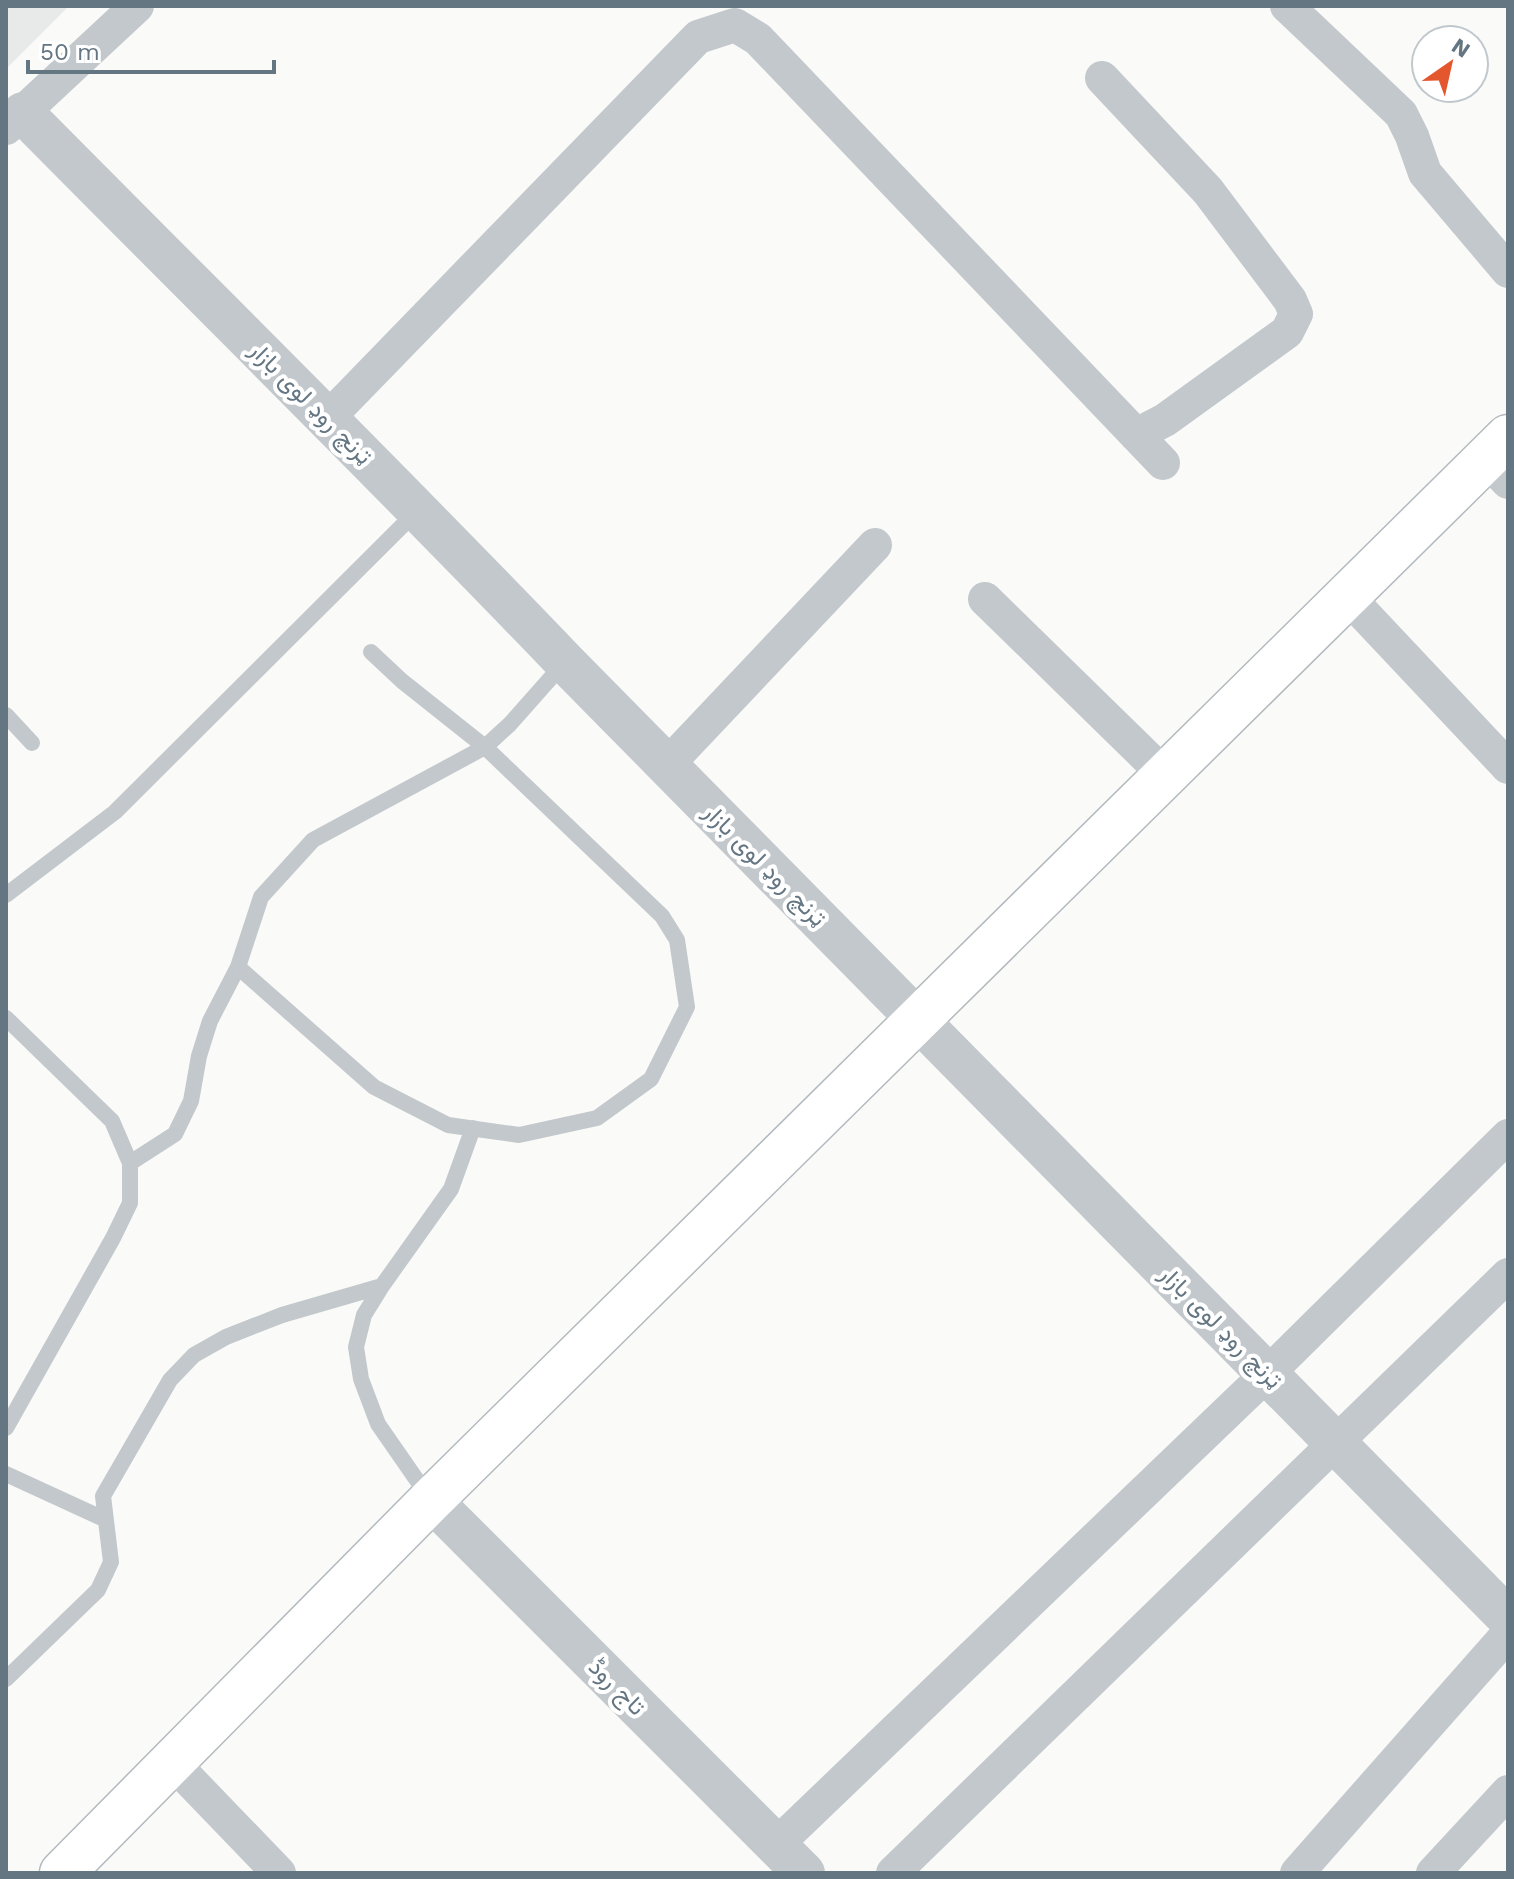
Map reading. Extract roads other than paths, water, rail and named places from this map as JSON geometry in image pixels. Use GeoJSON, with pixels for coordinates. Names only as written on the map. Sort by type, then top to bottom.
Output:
{"type":"FeatureCollection","features":[{"type":"Feature","properties":{"kind":"main road"},"geometry":{"type":"LineString","coordinates":[[62,1873],[431,1500],[1347,596],[1501,459]]}},
{"type":"Feature","properties":{"kind":"street"},"geometry":{"type":"LineString","coordinates":[[15,120],[137,6]]}},
{"type":"Feature","properties":{"kind":"street"},"geometry":{"type":"LineString","coordinates":[[1287,6],[1401,114],[1425,173],[1508,271]]}},
{"type":"Feature","properties":{"kind":"street"},"geometry":{"type":"LineString","coordinates":[[326,420],[698,37],[737,16],[1163,463]]}},
{"type":"Feature","properties":{"kind":"street"},"geometry":{"type":"LineString","coordinates":[[1102,78],[1208,191],[1290,300],[1296,314],[1287,332],[1165,420],[1136,435]]}},
{"type":"Feature","properties":{"kind":"street","name":"ټرنچ روډ لوی بازار"},"geometry":{"type":"LineString","coordinates":[[15,120],[419,509],[565,662],[1508,1618]]}},
{"type":"Feature","properties":{"kind":"street"},"geometry":{"type":"LineString","coordinates":[[667,765],[875,545]]}},
{"type":"Feature","properties":{"kind":"street"},"geometry":{"type":"LineString","coordinates":[[1347,596],[1508,767]]}},
{"type":"Feature","properties":{"kind":"street"},"geometry":{"type":"LineString","coordinates":[[985,599],[1165,775]]}},
{"type":"Feature","properties":{"kind":"street"},"geometry":{"type":"LineString","coordinates":[[790,1859],[1267,1374],[1508,1136]]}},
{"type":"Feature","properties":{"kind":"street"},"geometry":{"type":"LineString","coordinates":[[893,1873],[1508,1275]]}},
{"type":"Feature","properties":{"kind":"street","name":"تاج روڈ"},"geometry":{"type":"LineString","coordinates":[[431,1500],[790,1859]]}},
{"type":"Feature","properties":{"kind":"street"},"geometry":{"type":"LineString","coordinates":[[1297,1873],[1508,1634]]}},
{"type":"Feature","properties":{"kind":"street"},"geometry":{"type":"LineString","coordinates":[[172,1762],[279,1873]]}},
{"type":"Feature","properties":{"kind":"street"},"geometry":{"type":"LineString","coordinates":[[1433,1873],[1508,1792]]}},
{"type":"Feature","properties":{"kind":"lane"},"geometry":{"type":"LineString","coordinates":[[6,895],[115,812],[419,509]]}},
{"type":"Feature","properties":{"kind":"lane"},"geometry":{"type":"LineString","coordinates":[[238,967],[374,1087],[448,1125],[519,1135],[597,1118],[651,1079],[687,1007],[677,940],[662,916],[485,747],[402,681],[371,652]]}},
{"type":"Feature","properties":{"kind":"lane"},"geometry":{"type":"LineString","coordinates":[[130,1163],[175,1134],[191,1101],[199,1056],[210,1021],[238,967],[261,897],[313,840],[485,747],[510,724],[565,662]]}},
{"type":"Feature","properties":{"kind":"lane"},"geometry":{"type":"LineString","coordinates":[[6,715],[32,743]]}},
{"type":"Feature","properties":{"kind":"lane"},"geometry":{"type":"LineString","coordinates":[[6,1018],[112,1121],[130,1163],[130,1203],[6,1428]]}},
{"type":"Feature","properties":{"kind":"lane"},"geometry":{"type":"LineString","coordinates":[[431,1500],[378,1424],[361,1379],[356,1347],[364,1315],[451,1189],[473,1128]]}},
{"type":"Feature","properties":{"kind":"lane"},"geometry":{"type":"LineString","coordinates":[[6,1679],[98,1590],[111,1562],[103,1496],[170,1380],[194,1355],[226,1337],[282,1315],[382,1286]]}},
{"type":"Feature","properties":{"kind":"lane"},"geometry":{"type":"LineString","coordinates":[[6,1474],[104,1519]]}}]}
